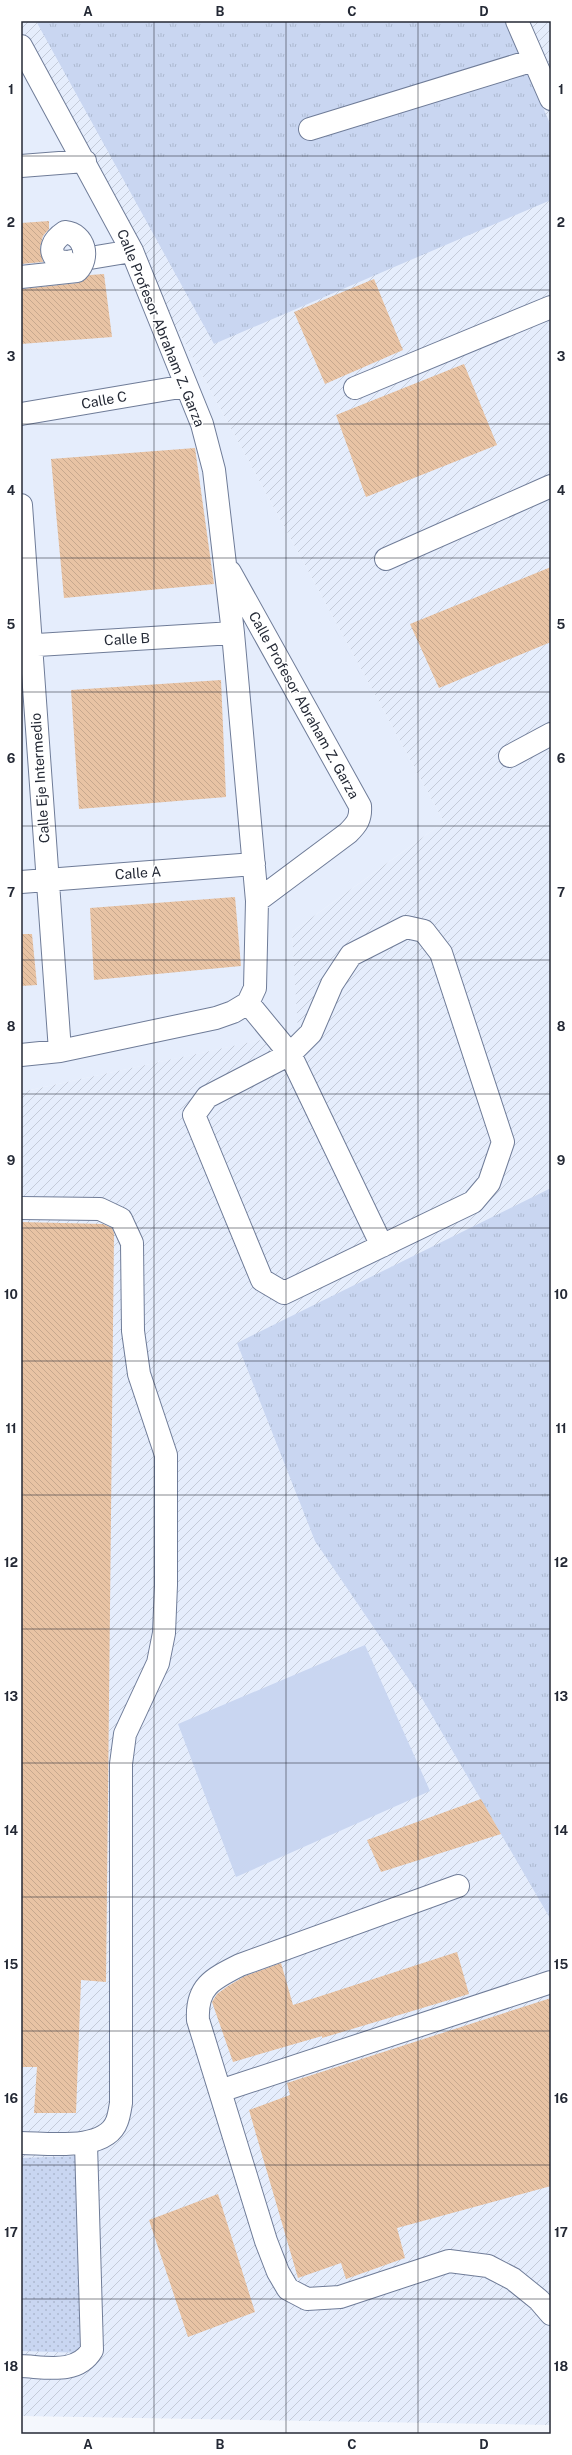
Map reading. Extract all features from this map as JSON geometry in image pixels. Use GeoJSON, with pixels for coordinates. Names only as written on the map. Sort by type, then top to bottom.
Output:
{"type":"FeatureCollection","features":[{"type":"Feature","properties":{"kind":"lane"},"geometry":{"type":"LineString","coordinates":[[517,21],[551,100]]}},
{"type":"Feature","properties":{"kind":"lane","name":"Calle Profesor Abraham Z. Garza"},"geometry":{"type":"LineString","coordinates":[[21,46],[85,161],[132,251],[202,424],[214,470],[233,633],[257,901],[255,988],[248,1003]]}},
{"type":"Feature","properties":{"kind":"lane"},"geometry":{"type":"LineString","coordinates":[[310,129],[534,60]]}},
{"type":"Feature","properties":{"kind":"lane"},"geometry":{"type":"LineString","coordinates":[[21,166],[85,161]]}},
{"type":"Feature","properties":{"kind":"lane"},"geometry":{"type":"LineString","coordinates":[[21,278],[77,271],[84,260],[79,238],[73,233],[65,232],[57,238],[52,247],[54,257],[58,262],[66,262],[132,251]]}},
{"type":"Feature","properties":{"kind":"lane"},"geometry":{"type":"LineString","coordinates":[[355,388],[551,307]]}},
{"type":"Feature","properties":{"kind":"lane","name":"Calle C"},"geometry":{"type":"LineString","coordinates":[[21,414],[186,386]]}},
{"type":"Feature","properties":{"kind":"lane"},"geometry":{"type":"LineString","coordinates":[[386,559],[551,486]]}},
{"type":"Feature","properties":{"kind":"lane","name":"Calle Eje Intermedio"},"geometry":{"type":"LineString","coordinates":[[21,505],[26,646],[47,880],[60,1051]]}},
{"type":"Feature","properties":{"kind":"lane","name":"Calle Profesor Abraham Z. Garza"},"geometry":{"type":"LineString","coordinates":[[224,562],[360,806],[360,816],[357,824],[348,833],[257,901]]}},
{"type":"Feature","properties":{"kind":"lane","name":"Calle B"},"geometry":{"type":"LineString","coordinates":[[26,646],[233,633]]}},
{"type":"Feature","properties":{"kind":"lane"},"geometry":{"type":"LineString","coordinates":[[510,756],[551,734]]}},
{"type":"Feature","properties":{"kind":"lane","name":"Calle A"},"geometry":{"type":"LineString","coordinates":[[21,882],[254,864]]}},
{"type":"Feature","properties":{"kind":"lane"},"geometry":{"type":"LineString","coordinates":[[406,927],[424,931],[441,953],[503,1142],[489,1183],[473,1202],[284,1293],[262,1280],[194,1115],[207,1098],[290,1054],[311,1033],[332,984],[351,955],[406,927]]}},
{"type":"Feature","properties":{"kind":"lane"},"geometry":{"type":"LineString","coordinates":[[21,1055],[60,1051],[216,1018],[233,1012],[248,1003],[290,1054],[382,1246]]}},
{"type":"Feature","properties":{"kind":"lane"},"geometry":{"type":"LineString","coordinates":[[21,1208],[100,1209],[121,1219],[132,1243],[133,1331],[139,1374],[166,1455],[164,1633],[158,1663],[125,1734],[122,1764],[121,2103],[117,2122],[104,2136],[86,2144],[21,2143]]}},
{"type":"Feature","properties":{"kind":"lane"},"geometry":{"type":"LineString","coordinates":[[458,1886],[240,1965],[212,1980],[202,1991],[197,2006],[198,2020],[266,2240],[278,2272],[288,2289],[307,2299],[340,2297],[449,2261],[488,2266],[495,2269],[513,2279],[539,2300],[551,2314]]}},
{"type":"Feature","properties":{"kind":"lane"},"geometry":{"type":"LineString","coordinates":[[220,2091],[551,1982]]}},
{"type":"Feature","properties":{"kind":"lane"},"geometry":{"type":"LineString","coordinates":[[21,2366],[62,2368],[76,2366],[87,2359],[92,2350],[86,2144]]}},
{"type":"Feature","properties":{"kind":"shaded area"},"geometry":{"type":"Polygon","coordinates":[[[21,21],[551,21],[551,2425],[21,2416],[21,1092],[298,1032],[292,932],[444,822],[21,40],[21,21]]]}},
{"type":"Feature","properties":{"kind":"shaded area"},"geometry":{"type":"Polygon","coordinates":[[[21,40],[444,822],[292,932],[299,1032],[21,1092],[21,40]]]}},
{"type":"Feature","properties":{"kind":"green space"},"geometry":{"type":"Polygon","coordinates":[[[36,21],[506,21],[551,126],[551,200],[214,344],[36,21]]]}},
{"type":"Feature","properties":{"kind":"green space"},"geometry":{"type":"Polygon","coordinates":[[[551,1188],[551,1920],[423,1700],[315,1541],[237,1343],[551,1188]]]}},
{"type":"Feature","properties":{"kind":"green space"},"geometry":{"type":"Polygon","coordinates":[[[365,1645],[430,1791],[236,1877],[178,1724],[365,1645]]]}},
{"type":"Feature","properties":{"kind":"green space"},"geometry":{"type":"Polygon","coordinates":[[[79,2156],[86,2353],[21,2351],[21,2158],[79,2156]]]}},
{"type":"Feature","properties":{"kind":"building"},"geometry":{"type":"Polygon","coordinates":[[[49,221],[49,229],[43,236],[40,247],[43,262],[21,264],[21,223],[49,221]]]}},
{"type":"Feature","properties":{"kind":"building"},"geometry":{"type":"Polygon","coordinates":[[[104,274],[112,337],[21,344],[21,289],[78,283],[90,275],[104,274]]]}},
{"type":"Feature","properties":{"kind":"building"},"geometry":{"type":"Polygon","coordinates":[[[374,279],[403,350],[325,384],[294,312],[374,279]]]}},
{"type":"Feature","properties":{"kind":"building"},"geometry":{"type":"Polygon","coordinates":[[[464,364],[497,445],[366,497],[336,415],[464,364]]]}},
{"type":"Feature","properties":{"kind":"building"},"geometry":{"type":"Polygon","coordinates":[[[195,448],[214,584],[64,598],[51,459],[195,448]]]}},
{"type":"Feature","properties":{"kind":"building"},"geometry":{"type":"Polygon","coordinates":[[[551,567],[551,642],[439,688],[410,624],[551,567]]]}},
{"type":"Feature","properties":{"kind":"building"},"geometry":{"type":"Polygon","coordinates":[[[221,680],[226,797],[79,809],[71,690],[221,680]]]}},
{"type":"Feature","properties":{"kind":"building"},"geometry":{"type":"Polygon","coordinates":[[[235,897],[241,966],[94,980],[90,908],[235,897]]]}},
{"type":"Feature","properties":{"kind":"building"},"geometry":{"type":"Polygon","coordinates":[[[21,934],[32,934],[37,985],[21,986],[21,934]]]}},
{"type":"Feature","properties":{"kind":"building"},"geometry":{"type":"Polygon","coordinates":[[[21,1222],[103,1224],[112,1228],[114,1233],[106,1982],[81,1980],[76,2113],[34,2113],[37,2067],[21,2067],[21,1222]]]}},
{"type":"Feature","properties":{"kind":"building"},"geometry":{"type":"Polygon","coordinates":[[[481,1799],[501,1834],[381,1872],[367,1840],[481,1799]]]}},
{"type":"Feature","properties":{"kind":"building"},"geometry":{"type":"Polygon","coordinates":[[[457,1952],[469,1994],[322,2038],[322,2036],[233,2062],[212,2002],[217,1994],[245,1976],[281,1963],[293,2005],[457,1952]]]}},
{"type":"Feature","properties":{"kind":"building"},"geometry":{"type":"Polygon","coordinates":[[[551,1998],[551,2186],[397,2228],[405,2258],[346,2279],[341,2263],[298,2278],[249,2110],[290,2095],[287,2083],[551,1998]]]}},
{"type":"Feature","properties":{"kind":"building"},"geometry":{"type":"Polygon","coordinates":[[[218,2194],[255,2312],[188,2337],[149,2220],[218,2194]]]}}]}
